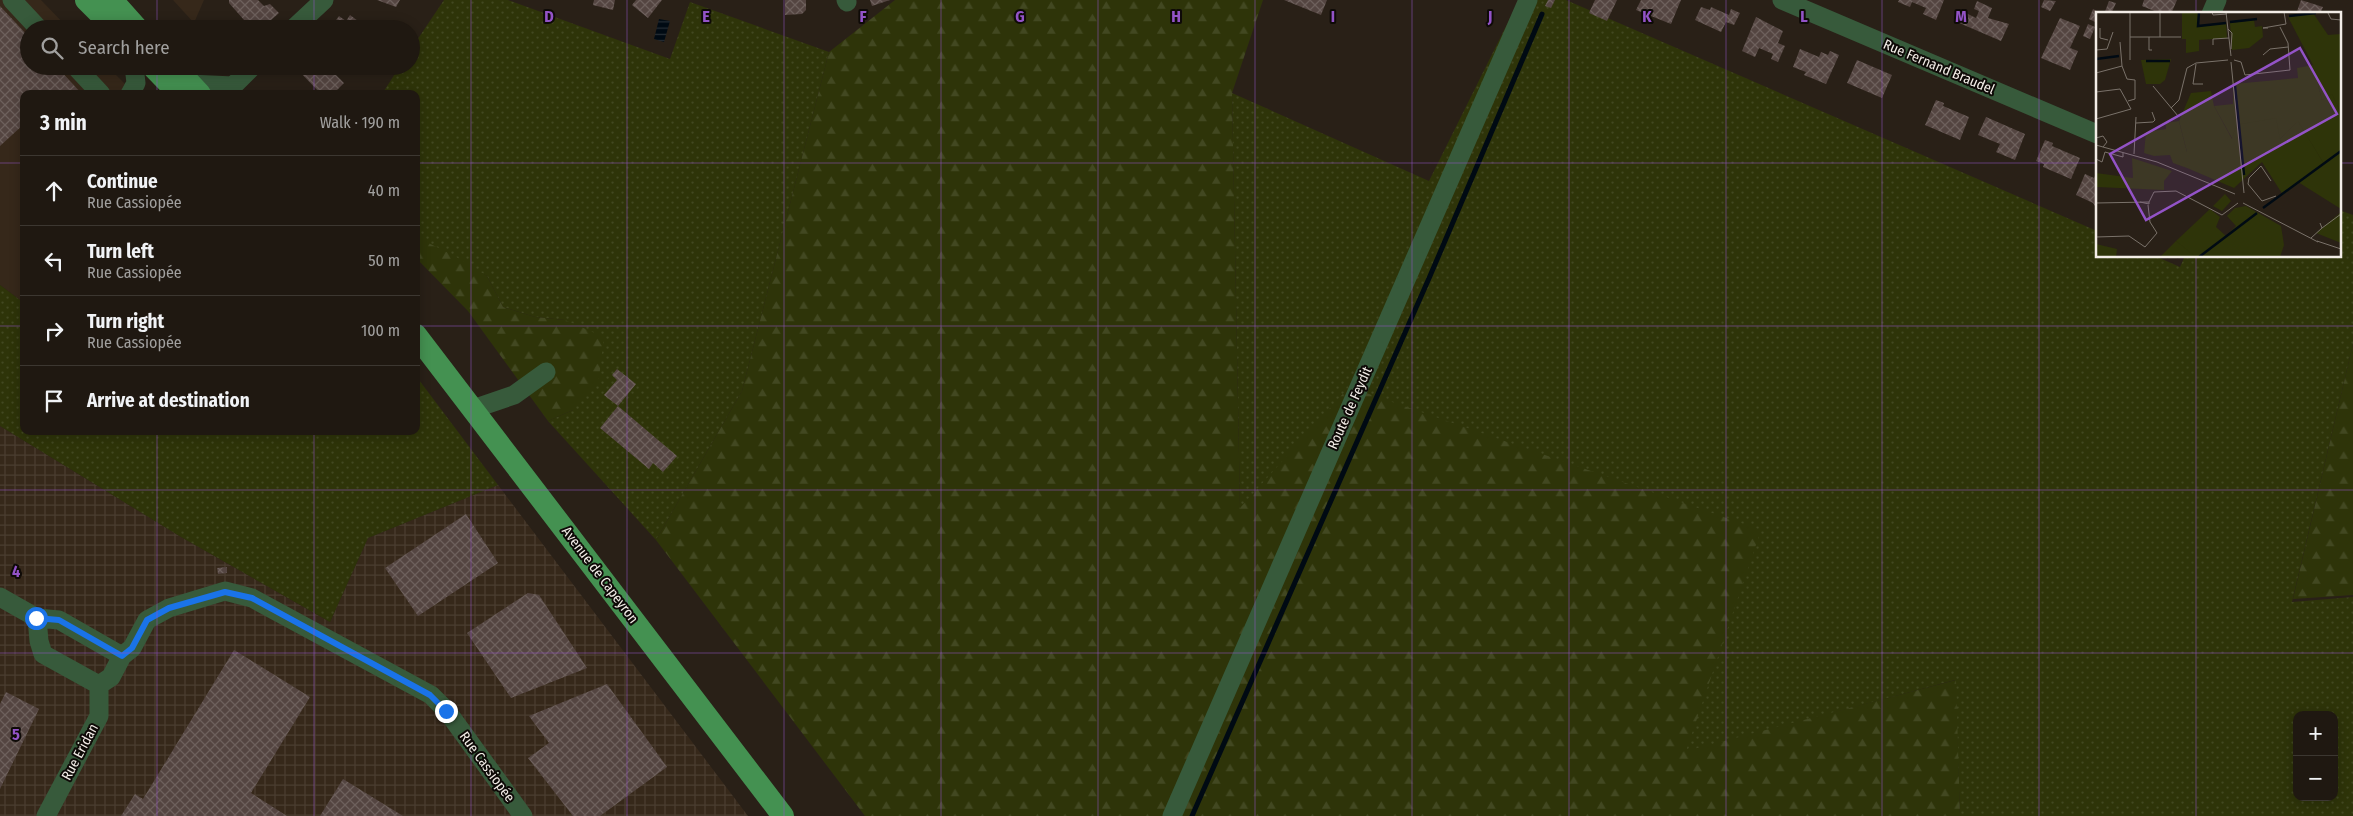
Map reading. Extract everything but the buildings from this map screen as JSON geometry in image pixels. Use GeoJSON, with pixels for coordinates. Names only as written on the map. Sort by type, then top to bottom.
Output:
{"type":"FeatureCollection","features":[{"type":"Feature","properties":{"kind":"main road"},"geometry":{"type":"LineString","coordinates":[[86,0],[106,20]]}},
{"type":"Feature","properties":{"kind":"main road"},"geometry":{"type":"LineString","coordinates":[[112,0],[130,20]]}},
{"type":"Feature","properties":{"kind":"main road"},"geometry":{"type":"LineString","coordinates":[[166,75],[188,90]]}},
{"type":"Feature","properties":{"kind":"main road"},"geometry":{"type":"LineString","coordinates":[[180,75],[189,90]]}},
{"type":"Feature","properties":{"kind":"main road","name":"Avenue de Capeyron"},"geometry":{"type":"LineString","coordinates":[[420,340],[784,816]]}},
{"type":"Feature","properties":{"kind":"street"},"geometry":{"type":"LineString","coordinates":[[12,0],[31,20]]}},
{"type":"Feature","properties":{"kind":"street"},"geometry":{"type":"LineString","coordinates":[[303,20],[324,0]]}},
{"type":"Feature","properties":{"kind":"street","name":"Route de Feydit"},"geometry":{"type":"LineString","coordinates":[[1172,816],[1528,0]]}},
{"type":"Feature","properties":{"kind":"street","name":"Rue Fernand Braudel"},"geometry":{"type":"LineString","coordinates":[[1782,0],[2096,134]]}},
{"type":"Feature","properties":{"kind":"street"},"geometry":{"type":"LineString","coordinates":[[2212,12],[2217,0]]}},
{"type":"Feature","properties":{"kind":"street"},"geometry":{"type":"LineString","coordinates":[[83,75],[97,90]]}},
{"type":"Feature","properties":{"kind":"street"},"geometry":{"type":"LineString","coordinates":[[132,90],[136,83],[135,75]]}},
{"type":"Feature","properties":{"kind":"street"},"geometry":{"type":"LineString","coordinates":[[232,90],[246,75]]}},
{"type":"Feature","properties":{"kind":"street"},"geometry":{"type":"LineString","coordinates":[[473,409],[514,395],[546,372]]}},
{"type":"Feature","properties":{"kind":"street","name":"Rue Cassiopée"},"geometry":{"type":"LineString","coordinates":[[99,685],[111,678],[122,656],[132,648],[147,620],[169,608],[225,592],[252,598],[430,695],[446,711],[523,816]]}},
{"type":"Feature","properties":{"kind":"street"},"geometry":{"type":"LineString","coordinates":[[0,597],[36,618],[59,620],[122,656]]}},
{"type":"Feature","properties":{"kind":"street"},"geometry":{"type":"LineString","coordinates":[[36,618],[43,654],[99,685]]}},
{"type":"Feature","properties":{"kind":"street","name":"Rue Eridan"},"geometry":{"type":"LineString","coordinates":[[46,816],[99,716],[99,685]]}},
{"type":"Feature","properties":{"kind":"shaded area"},"geometry":{"type":"Polygon","coordinates":[[[0,0],[41,0],[60,20],[20,20],[20,75],[116,75],[131,90],[20,90],[20,300],[0,285],[0,0]]]}},
{"type":"Feature","properties":{"kind":"shaded area"},"geometry":{"type":"Polygon","coordinates":[[[173,0],[204,0],[195,20],[191,20],[173,0]]]}},
{"type":"Feature","properties":{"kind":"shaded area"},"geometry":{"type":"Polygon","coordinates":[[[659,19],[670,21],[664,42],[654,39],[659,19]]]}},
{"type":"Feature","properties":{"kind":"shaded area"},"geometry":{"type":"Polygon","coordinates":[[[0,426],[181,537],[330,622],[368,538],[498,485],[748,816],[0,816],[0,426]]]}},
{"type":"Feature","properties":{"kind":"green space"},"geometry":{"type":"Polygon","coordinates":[[[444,0],[508,0],[670,59],[690,2],[829,52],[742,391],[656,540],[548,421],[573,410],[565,320],[535,317],[503,307],[487,276],[420,240],[420,90],[385,90],[394,75],[420,75],[420,36],[444,0]]]}},
{"type":"Feature","properties":{"kind":"green space"},"geometry":{"type":"Polygon","coordinates":[[[895,0],[1263,0],[1232,93],[1240,508],[1349,387],[1761,530],[1686,751],[1956,680],[1960,816],[865,816],[656,540],[742,391],[829,52],[895,0]]]}},
{"type":"Feature","properties":{"kind":"green space"},"geometry":{"type":"Polygon","coordinates":[[[1519,0],[1566,0],[2096,231],[2096,258],[2160,258],[2180,267],[2184,258],[2340,258],[2340,210],[2353,215],[2353,344],[2292,602],[2353,597],[2353,816],[1960,816],[1955,680],[1686,752],[1240,509],[1232,93],[1429,181],[1519,0]]]}},
{"type":"Feature","properties":{"kind":"green space"},"geometry":{"type":"Polygon","coordinates":[[[420,239],[453,255],[487,276],[503,307],[535,317],[565,320],[604,337],[599,378],[573,410],[548,421],[468,311],[420,262],[420,239]]]}},
{"type":"Feature","properties":{"kind":"green space"},"geometry":{"type":"Polygon","coordinates":[[[0,285],[20,300],[20,435],[420,435],[420,381],[498,485],[368,538],[330,622],[181,537],[0,426],[0,285]]]}},
{"type":"Feature","properties":{"kind":"green space"},"geometry":{"type":"Polygon","coordinates":[[[2353,344],[2353,595],[2293,599],[2353,344]]]}},
{"type":"Feature","properties":{"kind":"waterway"},"geometry":{"type":"LineString","coordinates":[[1192,816],[1430,276],[1542,14]]}},
{"type":"Feature","properties":{"kind":"route"},"geometry":{"type":"LineString","coordinates":[[36,618],[59,620],[122,656],[132,648],[147,620],[169,608],[225,592],[252,598],[430,695],[446,711]]}}]}
